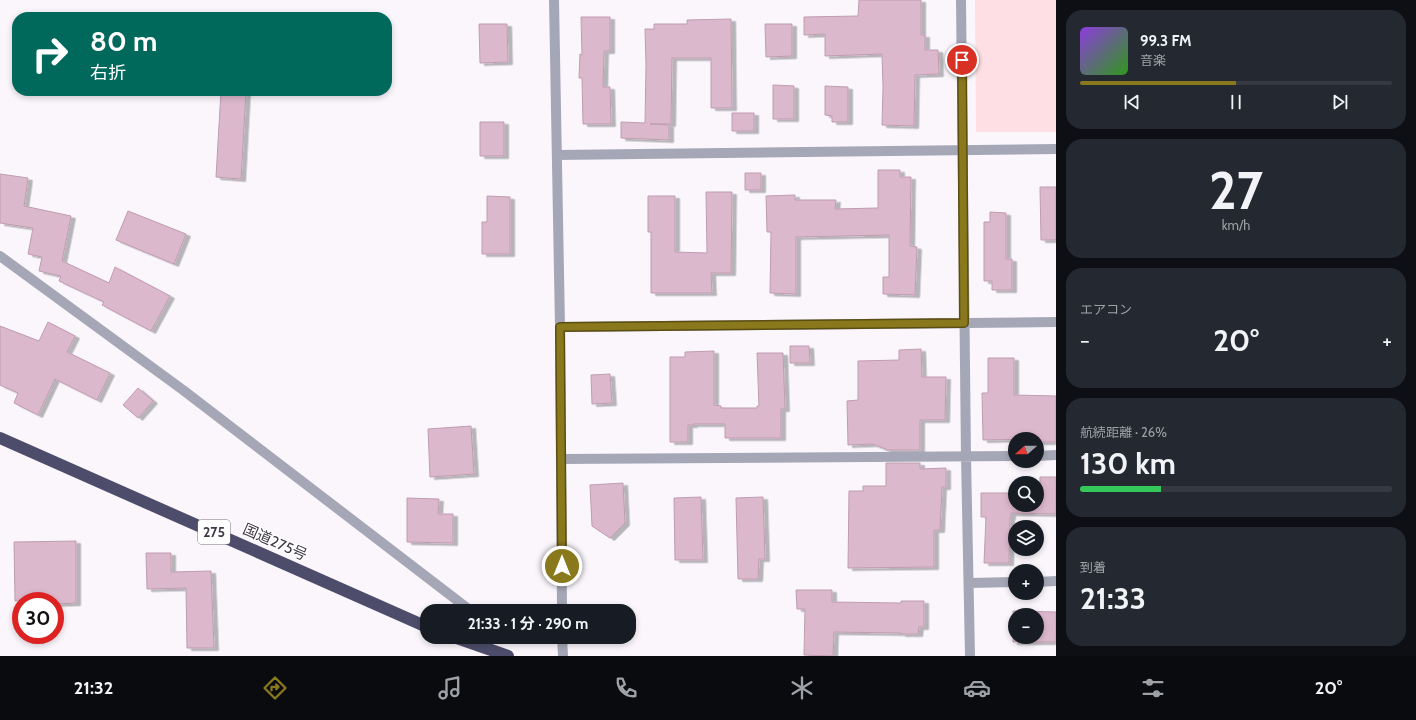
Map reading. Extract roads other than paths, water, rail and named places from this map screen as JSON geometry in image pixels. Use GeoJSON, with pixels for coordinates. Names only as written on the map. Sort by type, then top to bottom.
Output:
{"type":"FeatureCollection","features":[{"type":"Feature","properties":{"kind":"highway","name":"国道275号"},"geometry":{"type":"LineString","coordinates":[[0,438],[420,624]]}},
{"type":"Feature","properties":{"kind":"highway"},"geometry":{"type":"LineString","coordinates":[[473,644],[508,656]]}},
{"type":"Feature","properties":{"kind":"street"},"geometry":{"type":"LineString","coordinates":[[554,0],[560,327],[562,604]]}},
{"type":"Feature","properties":{"kind":"street"},"geometry":{"type":"LineString","coordinates":[[961,0],[964,323],[970,656]]}},
{"type":"Feature","properties":{"kind":"street"},"geometry":{"type":"LineString","coordinates":[[557,155],[1056,149]]}},
{"type":"Feature","properties":{"kind":"street"},"geometry":{"type":"LineString","coordinates":[[0,256],[183,390],[462,604]]}},
{"type":"Feature","properties":{"kind":"street"},"geometry":{"type":"LineString","coordinates":[[560,327],[1056,322]]}},
{"type":"Feature","properties":{"kind":"street"},"geometry":{"type":"LineString","coordinates":[[1044,456],[1056,455]]}},
{"type":"Feature","properties":{"kind":"street"},"geometry":{"type":"LineString","coordinates":[[561,459],[1008,456]]}},
{"type":"Feature","properties":{"kind":"street"},"geometry":{"type":"LineString","coordinates":[[1044,582],[1056,581]]}},
{"type":"Feature","properties":{"kind":"street"},"geometry":{"type":"LineString","coordinates":[[969,583],[1008,582]]}},
{"type":"Feature","properties":{"kind":"street"},"geometry":{"type":"LineString","coordinates":[[488,644],[490,650]]}},
{"type":"Feature","properties":{"kind":"street"},"geometry":{"type":"LineString","coordinates":[[562,644],[563,656]]}}]}
